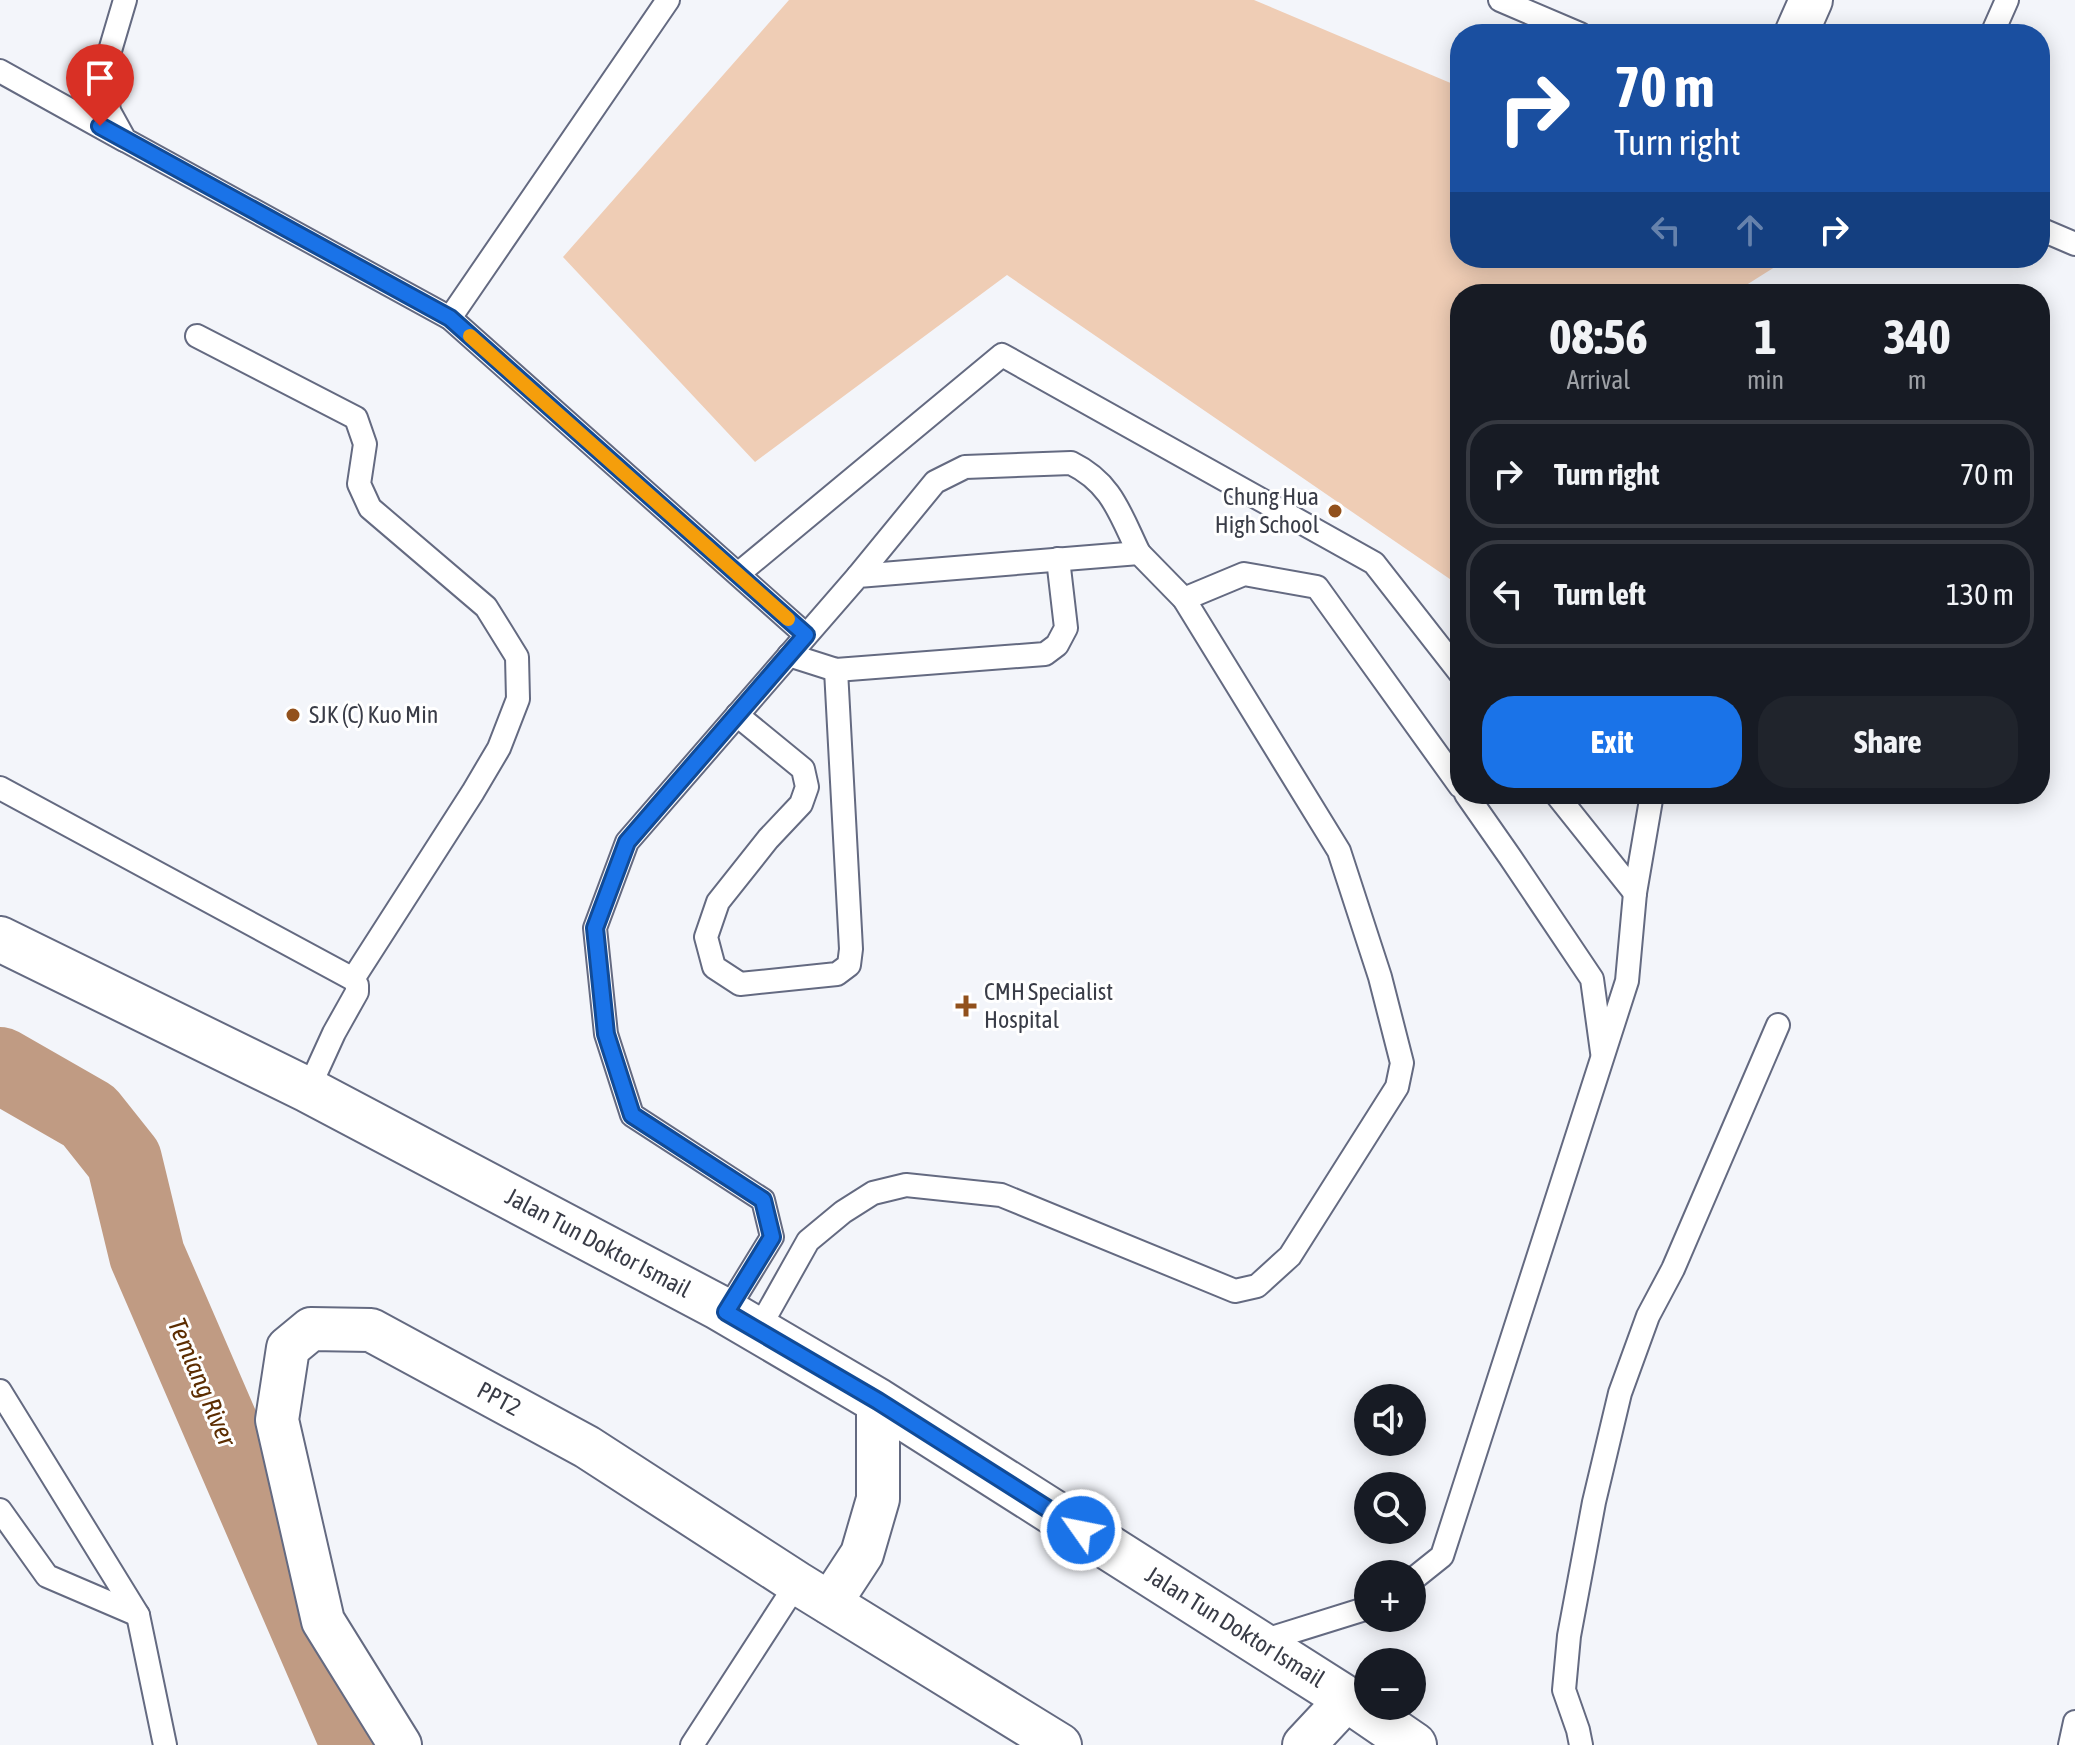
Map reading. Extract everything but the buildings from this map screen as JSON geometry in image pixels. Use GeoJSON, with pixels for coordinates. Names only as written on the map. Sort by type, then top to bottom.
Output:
{"type":"FeatureCollection","features":[{"type":"Feature","properties":{"kind":"highway","name":"Jalan Tun Doktor Ismail"},"geometry":{"type":"LineString","coordinates":[[0,939],[308,1090],[742,1321],[878,1401],[1347,1699],[1414,1745]]}},
{"type":"Feature","properties":{"kind":"street"},"geometry":{"type":"LineString","coordinates":[[1800,24],[1811,0]]}},
{"type":"Feature","properties":{"kind":"street","name":"PPT2"},"geometry":{"type":"LineString","coordinates":[[400,1745],[323,1621],[277,1420],[288,1348],[311,1329],[371,1330],[587,1447],[814,1593],[1060,1745]]}},
{"type":"Feature","properties":{"kind":"street"},"geometry":{"type":"LineString","coordinates":[[814,1593],[862,1554],[878,1499],[878,1401]]}},
{"type":"Feature","properties":{"kind":"street"},"geometry":{"type":"LineString","coordinates":[[1304,1745],[1347,1699]]}},
{"type":"Feature","properties":{"kind":"lane"},"geometry":{"type":"LineString","coordinates":[[125,0],[104,71],[109,111],[125,140]]}},
{"type":"Feature","properties":{"kind":"lane"},"geometry":{"type":"LineString","coordinates":[[450,318],[668,0]]}},
{"type":"Feature","properties":{"kind":"lane"},"geometry":{"type":"LineString","coordinates":[[1500,0],[1556,24]]}},
{"type":"Feature","properties":{"kind":"lane"},"geometry":{"type":"LineString","coordinates":[[1996,24],[2007,0]]}},
{"type":"Feature","properties":{"kind":"lane"},"geometry":{"type":"LineString","coordinates":[[0,71],[450,318],[806,635]]}},
{"type":"Feature","properties":{"kind":"lane"},"geometry":{"type":"LineString","coordinates":[[2050,233],[2075,244]]}},
{"type":"Feature","properties":{"kind":"lane"},"geometry":{"type":"LineString","coordinates":[[197,336],[356,418],[365,444],[359,484],[370,508],[486,607],[517,657],[518,699],[499,748],[353,979]]}},
{"type":"Feature","properties":{"kind":"lane"},"geometry":{"type":"LineString","coordinates":[[738,574],[1002,355],[1374,563],[1450,660]]}},
{"type":"Feature","properties":{"kind":"lane"},"geometry":{"type":"LineString","coordinates":[[1071,463],[1086,471],[1111,495],[1139,553],[1184,599],[1339,851],[1380,977],[1402,1063],[1397,1087],[1290,1256],[1257,1286],[1235,1291],[1001,1195],[906,1185],[873,1193],[843,1212],[808,1241],[742,1321],[772,1237],[763,1200],[632,1115],[606,1034],[595,928],[627,842],[858,576],[935,482],[965,467],[1071,463]]}},
{"type":"Feature","properties":{"kind":"lane"},"geometry":{"type":"LineString","coordinates":[[858,576],[1139,553]]}},
{"type":"Feature","properties":{"kind":"lane"},"geometry":{"type":"LineString","coordinates":[[789,655],[836,670],[1045,654],[1057,645],[1066,628],[1058,559]]}},
{"type":"Feature","properties":{"kind":"lane"},"geometry":{"type":"LineString","coordinates":[[1184,599],[1244,574],[1317,587],[1450,772]]}},
{"type":"Feature","properties":{"kind":"lane"},"geometry":{"type":"LineString","coordinates":[[737,715],[803,769],[807,787],[801,804],[768,839],[718,902],[706,937],[714,967],[740,984],[837,974],[849,965],[851,949],[836,670]]}},
{"type":"Feature","properties":{"kind":"lane"},"geometry":{"type":"LineString","coordinates":[[0,788],[353,979],[357,992],[308,1090]]}},
{"type":"Feature","properties":{"kind":"lane"},"geometry":{"type":"LineString","coordinates":[[1473,804],[1592,979],[1602,1057]]}},
{"type":"Feature","properties":{"kind":"lane"},"geometry":{"type":"LineString","coordinates":[[1564,804],[1635,893]]}},
{"type":"Feature","properties":{"kind":"lane"},"geometry":{"type":"LineString","coordinates":[[1426,1569],[1442,1556],[1627,981],[1635,893],[1650,804]]}},
{"type":"Feature","properties":{"kind":"lane"},"geometry":{"type":"LineString","coordinates":[[1581,1745],[1564,1690],[1569,1636],[1594,1502],[1620,1393],[1648,1316],[1673,1269],[1778,1025]]}},
{"type":"Feature","properties":{"kind":"lane"},"geometry":{"type":"LineString","coordinates":[[0,1391],[138,1615],[165,1745]]}},
{"type":"Feature","properties":{"kind":"lane"},"geometry":{"type":"LineString","coordinates":[[0,1510],[47,1576],[138,1615]]}},
{"type":"Feature","properties":{"kind":"lane"},"geometry":{"type":"LineString","coordinates":[[694,1745],[814,1593]]}},
{"type":"Feature","properties":{"kind":"lane"},"geometry":{"type":"LineString","coordinates":[[1258,1642],[1354,1612]]}},
{"type":"Feature","properties":{"kind":"lane"},"geometry":{"type":"LineString","coordinates":[[2070,1745],[2075,1722]]}},
{"type":"Feature","properties":{"kind":"shaded area"},"geometry":{"type":"Polygon","coordinates":[[[789,0],[1254,0],[1450,83],[1450,268],[1773,268],[1748,284],[1450,284],[1450,579],[1007,275],[755,462],[563,257],[789,0]]]}},
{"type":"Feature","properties":{"kind":"waterway","name":"Temiang River"},"geometry":{"type":"LineString","coordinates":[[0,1065],[89,1116],[124,1160],[147,1255],[359,1745]]}},
{"type":"Feature","properties":{"kind":"slow traffic"},"geometry":{"type":"LineString","coordinates":[[470,336],[788,619]]}},
{"type":"Feature","properties":{"kind":"place","name":"Chung Hua High School"},"geometry":{"type":"Point","coordinates":[1335,511]}},
{"type":"Feature","properties":{"kind":"place","name":"SJK (C) Kuo Min"},"geometry":{"type":"Point","coordinates":[293,715]}},
{"type":"Feature","properties":{"kind":"place","name":"CMH Specialist Hospital"},"geometry":{"type":"Point","coordinates":[966,1006]}},
{"type":"Feature","properties":{"kind":"route"},"geometry":{"type":"LineString","coordinates":[[100,126],[450,318],[806,635],[627,842],[595,928],[606,1034],[632,1115],[763,1200],[772,1237],[726,1312],[878,1401],[1081,1530]]}}]}
